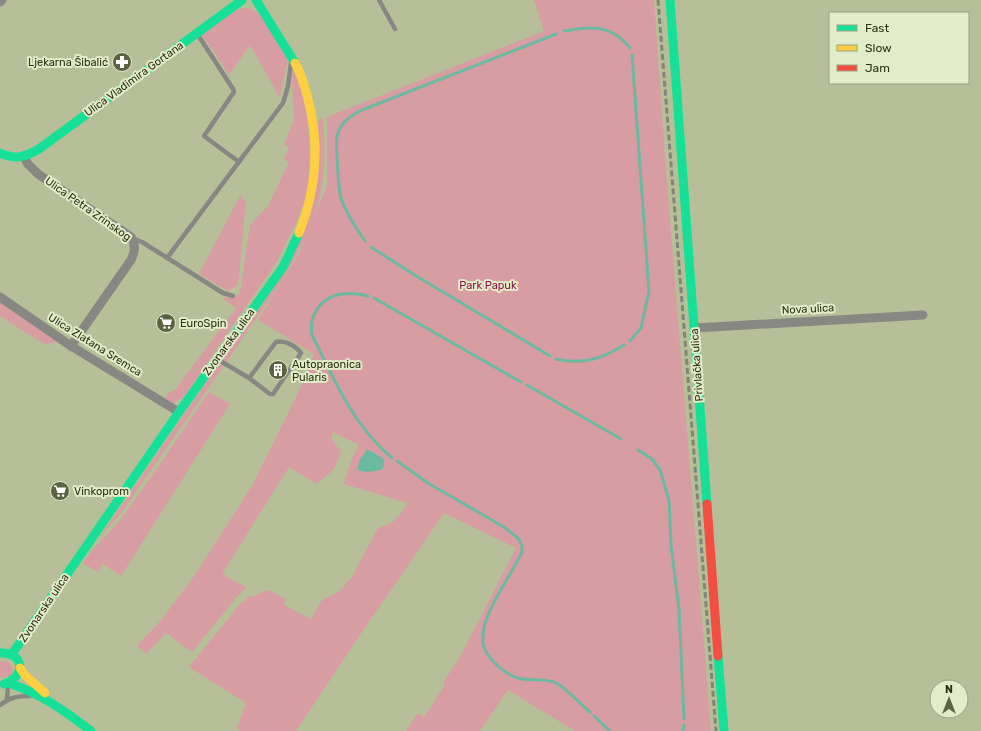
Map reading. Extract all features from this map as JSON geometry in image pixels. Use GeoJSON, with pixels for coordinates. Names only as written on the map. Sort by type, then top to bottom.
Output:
{"type":"FeatureCollection","features":[{"type":"Feature","properties":{"kind":"street","name":"Ulica Vladimira Gortana"},"geometry":{"type":"LineString","coordinates":[[24,157],[39,149],[242,0]]}},
{"type":"Feature","properties":{"kind":"street","name":"Zvonarska ulica"},"geometry":{"type":"LineString","coordinates":[[12,654],[179,412],[283,267],[295,245],[312,193],[317,143],[314,118],[299,68],[256,0]]}},
{"type":"Feature","properties":{"kind":"street","name":"Privlačka ulica"},"geometry":{"type":"LineString","coordinates":[[670,0],[724,731]]}},
{"type":"Feature","properties":{"kind":"street"},"geometry":{"type":"LineString","coordinates":[[0,153],[12,157],[24,157]]}},
{"type":"Feature","properties":{"kind":"street","name":"Ulica Petra Zrinskog"},"geometry":{"type":"LineString","coordinates":[[24,157],[28,164],[38,174],[131,237],[134,244],[135,251],[131,260],[71,346]]}},
{"type":"Feature","properties":{"kind":"street","name":"Ulica Zlatana Sremca"},"geometry":{"type":"LineString","coordinates":[[0,297],[71,346],[179,412]]}},
{"type":"Feature","properties":{"kind":"street","name":"Nova ulica"},"geometry":{"type":"LineString","coordinates":[[695,328],[923,315]]}},
{"type":"Feature","properties":{"kind":"street"},"geometry":{"type":"LineString","coordinates":[[1,652],[12,654],[16,658],[25,675],[56,705]]}},
{"type":"Feature","properties":{"kind":"street"},"geometry":{"type":"LineString","coordinates":[[3,684],[13,681],[17,677],[20,668]]}},
{"type":"Feature","properties":{"kind":"street"},"geometry":{"type":"LineString","coordinates":[[3,684],[26,688],[56,705],[91,731]]}},
{"type":"Feature","properties":{"kind":"lane"},"geometry":{"type":"LineString","coordinates":[[379,0],[395,29]]}},
{"type":"Feature","properties":{"kind":"lane"},"geometry":{"type":"LineString","coordinates":[[197,33],[234,92],[204,136],[239,162]]}},
{"type":"Feature","properties":{"kind":"lane"},"geometry":{"type":"LineString","coordinates":[[167,258],[283,103],[288,86],[291,56]]}},
{"type":"Feature","properties":{"kind":"lane"},"geometry":{"type":"LineString","coordinates":[[131,237],[142,242],[223,293],[233,296]]}},
{"type":"Feature","properties":{"kind":"lane"},"geometry":{"type":"LineString","coordinates":[[217,359],[249,378],[270,394],[274,394],[300,353],[299,351],[281,341],[276,342],[249,378]]}},
{"type":"Feature","properties":{"kind":"lane"},"geometry":{"type":"LineString","coordinates":[[3,684],[7,699]]}},
{"type":"Feature","properties":{"kind":"lane"},"geometry":{"type":"LineString","coordinates":[[0,704],[7,699],[14,697],[32,696],[44,698]]}},
{"type":"Feature","properties":{"kind":"green space","name":"Park Papuk"},"geometry":{"type":"Polygon","coordinates":[[[534,0],[654,0],[666,170],[711,731],[575,731],[508,690],[480,731],[406,731],[418,713],[424,717],[445,685],[443,683],[461,655],[516,548],[444,513],[296,731],[240,731],[237,728],[246,703],[189,667],[241,603],[250,596],[255,596],[269,590],[286,599],[284,605],[311,619],[322,600],[340,591],[352,577],[378,528],[396,519],[408,503],[344,484],[352,458],[359,445],[333,432],[331,438],[341,452],[337,463],[329,474],[316,484],[289,467],[222,574],[247,588],[240,593],[192,652],[166,633],[146,654],[137,646],[162,619],[197,572],[253,484],[297,395],[314,354],[258,320],[299,254],[327,185],[327,117],[544,31],[534,0]]]}},
{"type":"Feature","properties":{"kind":"green space"},"geometry":{"type":"Polygon","coordinates":[[[248,8],[254,10],[260,15],[288,60],[280,98],[250,45],[229,75],[201,33],[237,9],[248,8]]]}},
{"type":"Feature","properties":{"kind":"green space"},"geometry":{"type":"Polygon","coordinates":[[[293,69],[303,97],[308,127],[310,153],[308,179],[301,211],[276,263],[183,398],[172,403],[165,399],[168,393],[175,390],[236,308],[222,298],[235,297],[240,293],[250,225],[268,206],[289,162],[284,159],[289,147],[284,144],[294,120],[293,69]]]}},
{"type":"Feature","properties":{"kind":"green space"},"geometry":{"type":"Polygon","coordinates":[[[323,118],[323,180],[313,220],[296,257],[263,309],[122,512],[97,541],[293,256],[319,120],[323,118]]]}},
{"type":"Feature","properties":{"kind":"green space"},"geometry":{"type":"Polygon","coordinates":[[[240,196],[246,202],[238,285],[228,291],[199,274],[240,196]]]}},
{"type":"Feature","properties":{"kind":"green space"},"geometry":{"type":"Polygon","coordinates":[[[0,302],[60,342],[44,344],[0,316],[0,302]]]}},
{"type":"Feature","properties":{"kind":"green space"},"geometry":{"type":"Polygon","coordinates":[[[209,392],[230,404],[121,576],[103,564],[98,572],[83,563],[121,519],[209,392]]]}},
{"type":"Feature","properties":{"kind":"green space"},"geometry":{"type":"Polygon","coordinates":[[[0,662],[9,662],[13,669],[10,676],[2,678],[0,677],[0,662]]]}},
{"type":"Feature","properties":{"kind":"shaded area"},"geometry":{"type":"Polygon","coordinates":[[[367,449],[383,458],[383,469],[370,472],[357,470],[360,460],[367,449]]]}},
{"type":"Feature","properties":{"kind":"waterway"},"geometry":{"type":"LineString","coordinates":[[564,31],[583,28],[608,31],[623,40],[630,48]]}},
{"type":"Feature","properties":{"kind":"waterway"},"geometry":{"type":"LineString","coordinates":[[365,241],[348,215],[340,193],[336,142],[342,125],[351,116],[362,110],[556,34]]}},
{"type":"Feature","properties":{"kind":"waterway"},"geometry":{"type":"LineString","coordinates":[[630,341],[641,328],[649,291],[632,55]]}},
{"type":"Feature","properties":{"kind":"waterway"},"geometry":{"type":"LineString","coordinates":[[371,247],[413,274],[550,356]]}},
{"type":"Feature","properties":{"kind":"waterway"},"geometry":{"type":"LineString","coordinates":[[368,296],[360,294],[345,294],[331,297],[320,306],[314,316],[311,329],[312,335],[337,385],[355,416],[378,445],[392,458]]}},
{"type":"Feature","properties":{"kind":"waterway"},"geometry":{"type":"LineString","coordinates":[[374,298],[521,382]]}},
{"type":"Feature","properties":{"kind":"waterway"},"geometry":{"type":"LineString","coordinates":[[556,359],[565,361],[592,360],[608,354],[624,345]]}},
{"type":"Feature","properties":{"kind":"waterway"},"geometry":{"type":"LineString","coordinates":[[527,385],[621,439]]}},
{"type":"Feature","properties":{"kind":"waterway"},"geometry":{"type":"LineString","coordinates":[[638,450],[652,459],[660,470],[669,500],[671,545],[679,609],[684,719]]}},
{"type":"Feature","properties":{"kind":"waterway"},"geometry":{"type":"LineString","coordinates":[[397,461],[428,483],[504,527],[519,539],[522,546],[522,552],[492,605],[485,623],[483,633],[483,644],[485,649],[493,661],[510,675],[522,679],[554,682],[566,690],[590,712]]}},
{"type":"Feature","properties":{"kind":"waterway"},"geometry":{"type":"LineString","coordinates":[[594,716],[610,731]]}},
{"type":"Feature","properties":{"kind":"waterway"},"geometry":{"type":"LineString","coordinates":[[683,731],[684,725]]}},
{"type":"Feature","properties":{"kind":"railway"},"geometry":{"type":"LineString","coordinates":[[658,0],[716,731]]}},
{"type":"Feature","properties":{"kind":"traffic: fast"},"geometry":{"type":"LineString","coordinates":[[0,153],[20,157],[39,149],[242,0]]}},
{"type":"Feature","properties":{"kind":"traffic: fast"},"geometry":{"type":"LineString","coordinates":[[256,0],[295,63]]}},
{"type":"Feature","properties":{"kind":"traffic: fast"},"geometry":{"type":"LineString","coordinates":[[670,0],[707,504]]}},
{"type":"Feature","properties":{"kind":"traffic: fast"},"geometry":{"type":"LineString","coordinates":[[12,654],[179,412],[283,267],[299,233]]}},
{"type":"Feature","properties":{"kind":"traffic: fast"},"geometry":{"type":"LineString","coordinates":[[0,653],[14,656],[20,666],[16,676],[11,681],[4,684]]}},
{"type":"Feature","properties":{"kind":"traffic: fast"},"geometry":{"type":"LineString","coordinates":[[718,656],[724,731]]}},
{"type":"Feature","properties":{"kind":"traffic: fast"},"geometry":{"type":"LineString","coordinates":[[8,683],[20,687],[52,703],[91,731]]}},
{"type":"Feature","properties":{"kind":"traffic: slow"},"geometry":{"type":"LineString","coordinates":[[295,63],[307,95],[314,130],[315,147],[315,164],[310,199],[299,233]]}},
{"type":"Feature","properties":{"kind":"traffic: slow"},"geometry":{"type":"LineString","coordinates":[[20,668],[25,675],[45,693]]}},
{"type":"Feature","properties":{"kind":"traffic: jam"},"geometry":{"type":"LineString","coordinates":[[707,504],[718,656]]}},
{"type":"Feature","properties":{"kind":"place","name":"Ljekarna Šibalić"},"geometry":{"type":"Point","coordinates":[122,62]}},
{"type":"Feature","properties":{"kind":"place","name":"EuroSpin"},"geometry":{"type":"Point","coordinates":[166,323]}},
{"type":"Feature","properties":{"kind":"place","name":"Autopraonica Pularis"},"geometry":{"type":"Point","coordinates":[278,370]}},
{"type":"Feature","properties":{"kind":"place","name":"Vinkoprom"},"geometry":{"type":"Point","coordinates":[60,491]}}]}
